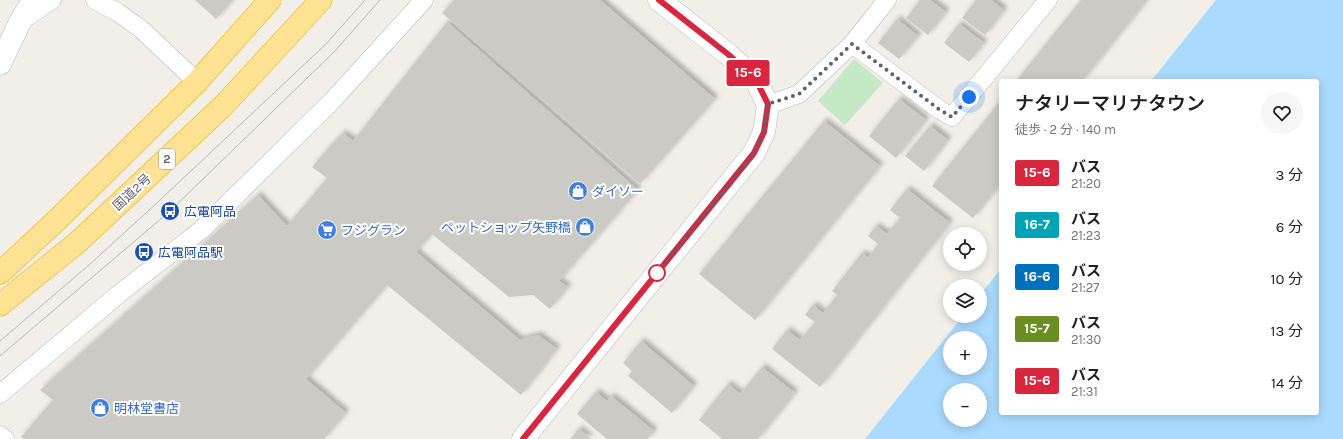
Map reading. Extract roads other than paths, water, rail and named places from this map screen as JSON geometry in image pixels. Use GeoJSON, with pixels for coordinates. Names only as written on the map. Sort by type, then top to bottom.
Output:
{"type":"FeatureCollection","features":[{"type":"Feature","properties":{"kind":"highway"},"geometry":{"type":"LineString","coordinates":[[0,273],[57,220],[197,82],[270,0]]}},
{"type":"Feature","properties":{"kind":"highway","name":"国道2号"},"geometry":{"type":"LineString","coordinates":[[0,305],[78,242],[223,106],[321,0]]}},
{"type":"Feature","properties":{"kind":"street"},"geometry":{"type":"LineString","coordinates":[[0,64],[20,22],[33,0]]}},
{"type":"Feature","properties":{"kind":"street"},"geometry":{"type":"LineString","coordinates":[[20,22],[52,0]]}},
{"type":"Feature","properties":{"kind":"street"},"geometry":{"type":"LineString","coordinates":[[95,0],[118,12],[142,29],[197,82]]}},
{"type":"Feature","properties":{"kind":"street"},"geometry":{"type":"LineString","coordinates":[[0,394],[120,293],[201,230],[332,101],[424,0]]}},
{"type":"Feature","properties":{"kind":"street"},"geometry":{"type":"LineString","coordinates":[[523,439],[754,153],[764,132],[768,104],[756,80],[729,55],[659,0]]}},
{"type":"Feature","properties":{"kind":"street"},"geometry":{"type":"LineString","coordinates":[[768,104],[799,94],[852,44],[888,0]]}},
{"type":"Feature","properties":{"kind":"street"},"geometry":{"type":"LineString","coordinates":[[852,44],[940,110],[952,117],[1048,0]]}},
{"type":"Feature","properties":{"kind":"street"},"geometry":{"type":"LineString","coordinates":[[0,435],[5,439]]}},
{"type":"Feature","properties":{"kind":"water"},"geometry":{"type":"Polygon","coordinates":[[[1216,0],[1343,0],[1343,439],[865,439],[943,341],[943,375],[987,375],[987,331],[951,331],[957,323],[987,323],[987,286],[999,271],[999,415],[1319,415],[1319,79],[1153,79],[1216,0]]]}},
{"type":"Feature","properties":{"kind":"tram line"},"geometry":{"type":"LineString","coordinates":[[0,341],[89,265],[159,201],[327,43],[365,0]]}},
{"type":"Feature","properties":{"kind":"tram line"},"geometry":{"type":"LineString","coordinates":[[0,356],[170,211],[335,51],[380,0]]}},
{"type":"Feature","properties":{"kind":"place","name":"ダイソー"},"geometry":{"type":"Point","coordinates":[578,191]}},
{"type":"Feature","properties":{"kind":"place","name":"広電阿品"},"geometry":{"type":"Point","coordinates":[170,211]}},
{"type":"Feature","properties":{"kind":"place","name":"ペットショップ矢野橋"},"geometry":{"type":"Point","coordinates":[585,227]}},
{"type":"Feature","properties":{"kind":"place","name":"フジグラン"},"geometry":{"type":"Point","coordinates":[327,230]}},
{"type":"Feature","properties":{"kind":"place","name":"広電阿品駅"},"geometry":{"type":"Point","coordinates":[144,252]}},
{"type":"Feature","properties":{"kind":"place","name":"明林堂書店"},"geometry":{"type":"Point","coordinates":[100,408]}}]}
